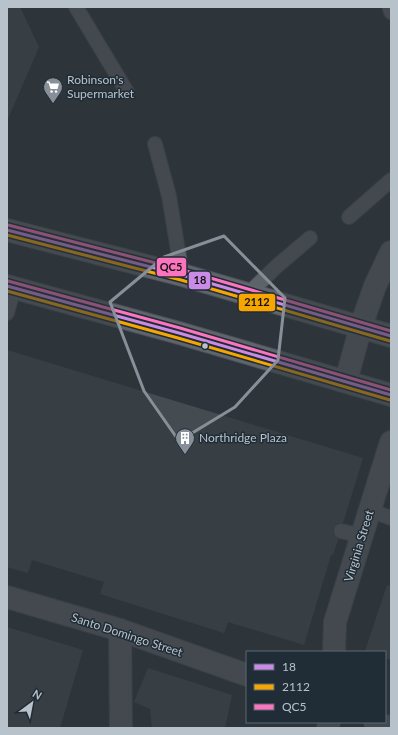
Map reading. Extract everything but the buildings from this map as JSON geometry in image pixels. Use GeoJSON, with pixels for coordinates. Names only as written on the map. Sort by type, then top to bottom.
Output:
{"type":"FeatureCollection","features":[{"type":"Feature","properties":{"kind":"main road"},"geometry":{"type":"LineString","coordinates":[[7,230],[182,275],[391,336]]}},
{"type":"Feature","properties":{"kind":"main road"},"geometry":{"type":"LineString","coordinates":[[11,287],[391,395]]}},
{"type":"Feature","properties":{"kind":"street"},"geometry":{"type":"LineString","coordinates":[[346,381],[361,326],[375,286],[391,252]]}},
{"type":"Feature","properties":{"kind":"street","name":"Virginia Street"},"geometry":{"type":"LineString","coordinates":[[334,651],[335,622],[391,442]]}},
{"type":"Feature","properties":{"kind":"street","name":"Santo Domingo Street"},"geometry":{"type":"LineString","coordinates":[[7,597],[120,630],[246,675]]}},
{"type":"Feature","properties":{"kind":"street"},"geometry":{"type":"LineString","coordinates":[[120,630],[121,728]]}},
{"type":"Feature","properties":{"kind":"street"},"geometry":{"type":"LineString","coordinates":[[378,723],[391,728]]}},
{"type":"Feature","properties":{"kind":"lane"},"geometry":{"type":"LineString","coordinates":[[76,7],[127,92]]}},
{"type":"Feature","properties":{"kind":"lane"},"geometry":{"type":"LineString","coordinates":[[154,144],[168,196],[182,275]]}},
{"type":"Feature","properties":{"kind":"lane"},"geometry":{"type":"LineString","coordinates":[[349,217],[391,180]]}},
{"type":"Feature","properties":{"kind":"lane"},"geometry":{"type":"LineString","coordinates":[[248,294],[277,266],[310,238]]}},
{"type":"Feature","properties":{"kind":"lane"},"geometry":{"type":"LineString","coordinates":[[7,313],[11,287]]}},
{"type":"Feature","properties":{"kind":"lane"},"geometry":{"type":"LineString","coordinates":[[369,510],[391,518]]}},
{"type":"Feature","properties":{"kind":"lane"},"geometry":{"type":"LineString","coordinates":[[341,531],[362,536]]}},
{"type":"Feature","properties":{"kind":"highlighted area"},"geometry":{"type":"Polygon","coordinates":[[[224,236],[285,298],[278,360],[235,407],[179,441],[144,391],[110,302],[164,257],[224,236]]]}},
{"type":"Feature","properties":{"kind":"transit line","name":"QC5"},"geometry":{"type":"LineString","coordinates":[[8,225],[183,270],[391,331]]}},
{"type":"Feature","properties":{"kind":"transit line","name":"18"},"geometry":{"type":"LineString","coordinates":[[7,230],[182,275],[391,336]]}},
{"type":"Feature","properties":{"kind":"transit line","name":"2112"},"geometry":{"type":"LineString","coordinates":[[7,235],[181,280],[390,341]]}},
{"type":"Feature","properties":{"kind":"transit line","name":"QC5"},"geometry":{"type":"LineString","coordinates":[[8,281],[180,328],[391,390]]}},
{"type":"Feature","properties":{"kind":"transit line","name":"18"},"geometry":{"type":"LineString","coordinates":[[7,286],[179,333],[391,395]]}},
{"type":"Feature","properties":{"kind":"transit line","name":"2112"},"geometry":{"type":"LineString","coordinates":[[7,291],[178,338],[390,400]]}},
{"type":"Feature","properties":{"kind":"place","name":"Robinson's Supermarket"},"geometry":{"type":"Point","coordinates":[53,104]}},
{"type":"Feature","properties":{"kind":"place","name":"Northridge Plaza"},"geometry":{"type":"Point","coordinates":[185,455]}}]}
